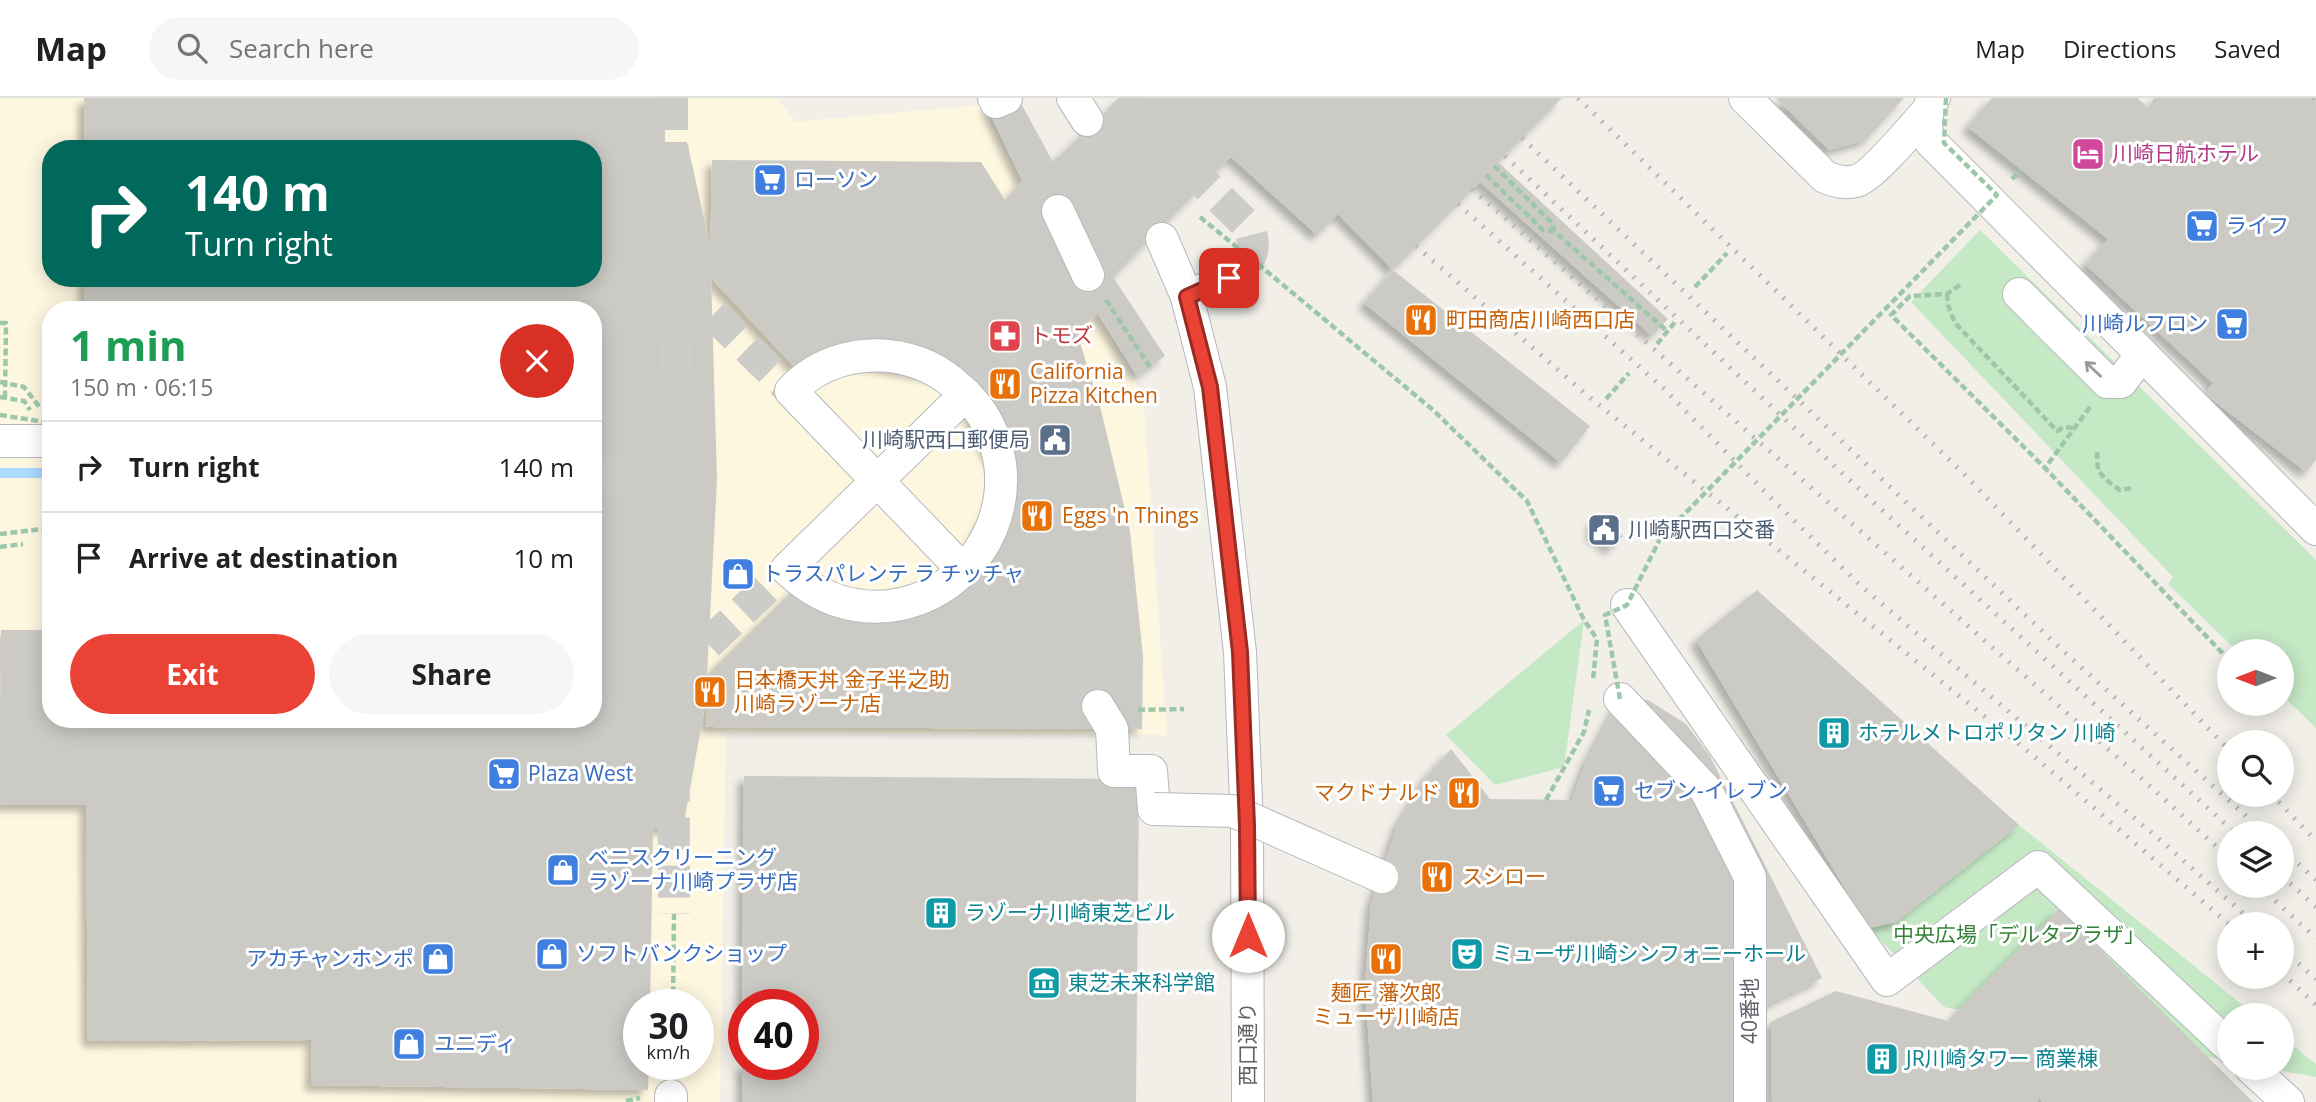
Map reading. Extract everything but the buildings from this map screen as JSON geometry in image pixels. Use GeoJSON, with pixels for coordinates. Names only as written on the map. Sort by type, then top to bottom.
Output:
{"type":"FeatureCollection","features":[{"type":"Feature","properties":{"kind":"street"},"geometry":{"type":"LineString","coordinates":[[994,98],[996,102],[1006,98]]}},
{"type":"Feature","properties":{"kind":"street"},"geometry":{"type":"LineString","coordinates":[[1745,98],[1825,177],[1841,183],[1860,181],[1936,103]]}},
{"type":"Feature","properties":{"kind":"street"},"geometry":{"type":"LineString","coordinates":[[1936,103],[1926,133],[1931,142],[2316,529]]}},
{"type":"Feature","properties":{"kind":"street"},"geometry":{"type":"LineString","coordinates":[[1058,211],[1088,275]]}},
{"type":"Feature","properties":{"kind":"street","name":"西口通り"},"geometry":{"type":"LineString","coordinates":[[1162,239],[1187,297],[1210,387],[1240,652],[1247,826],[1248,1102]]}},
{"type":"Feature","properties":{"kind":"street"},"geometry":{"type":"LineString","coordinates":[[1187,297],[1238,267]]}},
{"type":"Feature","properties":{"kind":"street"},"geometry":{"type":"LineString","coordinates":[[2019,295],[2107,382],[2121,382],[2143,354]]}},
{"type":"Feature","properties":{"kind":"street"},"geometry":{"type":"LineString","coordinates":[[963,570],[877,481],[791,391],[804,377],[839,360],[878,354],[917,361],[952,379],[966,394],[979,408],[997,443],[1002,482],[996,521],[977,556],[963,570],[949,584],[914,601],[875,607],[836,600],[802,582],[787,569],[877,481],[966,394]]}},
{"type":"Feature","properties":{"kind":"street"},"geometry":{"type":"LineString","coordinates":[[0,441],[42,441]]}},
{"type":"Feature","properties":{"kind":"street"},"geometry":{"type":"LineString","coordinates":[[1627,605],[1887,979],[2038,867],[2217,1035]]}},
{"type":"Feature","properties":{"kind":"street","name":"40番地"},"geometry":{"type":"LineString","coordinates":[[1605,701],[1706,790],[1750,877],[1750,1102]]}},
{"type":"Feature","properties":{"kind":"street"},"geometry":{"type":"LineString","coordinates":[[1098,706],[1112,729],[1114,771],[1151,771],[1153,809],[1233,811],[1382,877]]}},
{"type":"Feature","properties":{"kind":"street"},"geometry":{"type":"LineString","coordinates":[[2264,1080],[2288,1102]]}},
{"type":"Feature","properties":{"kind":"path"},"geometry":{"type":"LineString","coordinates":[[1546,800],[1584,732],[1605,701],[1605,615],[1627,605],[1660,539],[1997,195],[1944,143],[1936,103]]}},
{"type":"Feature","properties":{"kind":"path"},"geometry":{"type":"LineString","coordinates":[[1494,166],[1552,223],[1554,231],[1667,331]]}},
{"type":"Feature","properties":{"kind":"path"},"geometry":{"type":"LineString","coordinates":[[1486,175],[1543,230],[1554,231]]}},
{"type":"Feature","properties":{"kind":"path"},"geometry":{"type":"LineString","coordinates":[[1200,217],[1238,267]]}},
{"type":"Feature","properties":{"kind":"path"},"geometry":{"type":"LineString","coordinates":[[1695,287],[1727,253]]}},
{"type":"Feature","properties":{"kind":"path"},"geometry":{"type":"LineString","coordinates":[[1257,263],[1433,410],[1527,501],[1584,620],[1597,639],[1593,681]]}},
{"type":"Feature","properties":{"kind":"path"},"geometry":{"type":"LineString","coordinates":[[1088,275],[1150,367]]}},
{"type":"Feature","properties":{"kind":"path"},"geometry":{"type":"LineString","coordinates":[[1960,285],[1947,294],[1910,296],[1891,315],[2045,468],[2217,647]]}},
{"type":"Feature","properties":{"kind":"path"},"geometry":{"type":"LineString","coordinates":[[1947,294],[1955,323],[2020,392],[2057,431],[2064,427],[2074,428],[2045,468]]}},
{"type":"Feature","properties":{"kind":"path"},"geometry":{"type":"LineString","coordinates":[[1657,344],[1675,322]]}},
{"type":"Feature","properties":{"kind":"path"},"geometry":{"type":"LineString","coordinates":[[0,323],[6,323],[3,383],[5,398]]}},
{"type":"Feature","properties":{"kind":"path"},"geometry":{"type":"LineString","coordinates":[[1606,399],[1629,373]]}},
{"type":"Feature","properties":{"kind":"path"},"geometry":{"type":"LineString","coordinates":[[3,383],[24,387],[42,410]]}},
{"type":"Feature","properties":{"kind":"path"},"geometry":{"type":"LineString","coordinates":[[0,415],[42,421]]}},
{"type":"Feature","properties":{"kind":"path"},"geometry":{"type":"LineString","coordinates":[[2097,452],[2098,471],[2120,490],[2132,488]]}},
{"type":"Feature","properties":{"kind":"path"},"geometry":{"type":"LineString","coordinates":[[0,534],[42,529]]}},
{"type":"Feature","properties":{"kind":"path"},"geometry":{"type":"LineString","coordinates":[[0,547],[23,544]]}},
{"type":"Feature","properties":{"kind":"path"},"geometry":{"type":"LineString","coordinates":[[1098,706],[1143,710],[1184,709]]}},
{"type":"Feature","properties":{"kind":"path"},"geometry":{"type":"LineString","coordinates":[[673,989],[674,914]]}},
{"type":"Feature","properties":{"kind":"shaded area"},"geometry":{"type":"Polygon","coordinates":[[[0,98],[777,98],[795,122],[981,105],[1021,182],[1143,395],[1167,735],[726,733],[720,1102],[0,1102],[0,98]]]}},
{"type":"Feature","properties":{"kind":"green space"},"geometry":{"type":"Polygon","coordinates":[[[1980,230],[2316,560],[2316,728],[2294,707],[2294,639],[2225,639],[2168,584],[2173,577],[1911,302],[1980,230]]]}},
{"type":"Feature","properties":{"kind":"green space"},"geometry":{"type":"Polygon","coordinates":[[[1584,620],[1564,767],[1495,785],[1446,735],[1584,620]]]}},
{"type":"Feature","properties":{"kind":"green space","name":"中央広場「デルタプラザ」"},"geometry":{"type":"Polygon","coordinates":[[[2019,825],[2217,984],[2217,989],[2223,989],[2240,1003],[2217,1003],[2217,1059],[1944,1007],[1869,928],[1896,922],[2019,825]]]}},
{"type":"Feature","properties":{"kind":"green space"},"geometry":{"type":"Polygon","coordinates":[[[2294,1047],[2316,1064],[2316,1077],[2294,1073],[2294,1047]]]}},
{"type":"Feature","properties":{"kind":"waterway"},"geometry":{"type":"LineString","coordinates":[[0,473],[42,473]]}},
{"type":"Feature","properties":{"kind":"tunnel"},"geometry":{"type":"LineString","coordinates":[[672,98],[672,142],[679,233],[673,478],[674,914]]}},
{"type":"Feature","properties":{"kind":"tunnel"},"geometry":{"type":"LineString","coordinates":[[1118,98],[1249,227],[1252,251],[1247,262],[1229,278]]}},
{"type":"Feature","properties":{"kind":"tunnel"},"geometry":{"type":"LineString","coordinates":[[1087,120],[1162,239]]}},
{"type":"Feature","properties":{"kind":"tunnel"},"geometry":{"type":"LineString","coordinates":[[966,394],[1088,275]]}},
{"type":"Feature","properties":{"kind":"tunnel"},"geometry":{"type":"LineString","coordinates":[[679,281],[791,391]]}},
{"type":"Feature","properties":{"kind":"tunnel"},"geometry":{"type":"LineString","coordinates":[[602,476],[673,478]]}},
{"type":"Feature","properties":{"kind":"tunnel"},"geometry":{"type":"LineString","coordinates":[[673,677],[787,569]]}},
{"type":"Feature","properties":{"kind":"tunnel"},"geometry":{"type":"LineString","coordinates":[[963,570],[1098,706]]}},
{"type":"Feature","properties":{"kind":"railway"},"geometry":{"type":"LineString","coordinates":[[1578,98],[1966,476],[2217,737]]}},
{"type":"Feature","properties":{"kind":"railway"},"geometry":{"type":"LineString","coordinates":[[1522,138],[2061,649],[2252,821]]}},
{"type":"Feature","properties":{"kind":"railway"},"geometry":{"type":"LineString","coordinates":[[1505,156],[1858,488],[2222,821]]}},
{"type":"Feature","properties":{"kind":"railway"},"geometry":{"type":"LineString","coordinates":[[1472,189],[2217,847]]}},
{"type":"Feature","properties":{"kind":"railway"},"geometry":{"type":"LineString","coordinates":[[1458,204],[1663,388],[1862,587],[2241,912]]}},
{"type":"Feature","properties":{"kind":"railway"},"geometry":{"type":"LineString","coordinates":[[1416,246],[1588,396],[2036,758],[2217,914]]}},
{"type":"Feature","properties":{"kind":"railway"},"geometry":{"type":"LineString","coordinates":[[2283,807],[2316,841]]}},
{"type":"Feature","properties":{"kind":"railway"},"geometry":{"type":"LineString","coordinates":[[2294,860],[2316,880]]}},
{"type":"Feature","properties":{"kind":"railway"},"geometry":{"type":"LineString","coordinates":[[2294,887],[2316,907]]}},
{"type":"Feature","properties":{"kind":"railway"},"geometry":{"type":"LineString","coordinates":[[2272,898],[2316,938]]}},
{"type":"Feature","properties":{"kind":"railway"},"geometry":{"type":"LineString","coordinates":[[2294,960],[2316,979]]}},
{"type":"Feature","properties":{"kind":"railway"},"geometry":{"type":"LineString","coordinates":[[2294,984],[2316,1005]]}},
{"type":"Feature","properties":{"kind":"place","name":"川崎日航ホテル"},"geometry":{"type":"Point","coordinates":[2088,154]}},
{"type":"Feature","properties":{"kind":"place","name":"ローソン"},"geometry":{"type":"Point","coordinates":[770,180]}},
{"type":"Feature","properties":{"kind":"place","name":"ライフ"},"geometry":{"type":"Point","coordinates":[2202,226]}},
{"type":"Feature","properties":{"kind":"place","name":"町田商店川崎西口店"},"geometry":{"type":"Point","coordinates":[1421,320]}},
{"type":"Feature","properties":{"kind":"place","name":"川崎ルフロン"},"geometry":{"type":"Point","coordinates":[2232,324]}},
{"type":"Feature","properties":{"kind":"place","name":"トモズ"},"geometry":{"type":"Point","coordinates":[1005,336]}},
{"type":"Feature","properties":{"kind":"place","name":"California Pizza Kitchen"},"geometry":{"type":"Point","coordinates":[1005,384]}},
{"type":"Feature","properties":{"kind":"place","name":"川崎駅西口郵便局"},"geometry":{"type":"Point","coordinates":[1055,440]}},
{"type":"Feature","properties":{"kind":"place","name":"Eggs 'n Things"},"geometry":{"type":"Point","coordinates":[1037,516]}},
{"type":"Feature","properties":{"kind":"place","name":"川崎駅西口交番"},"geometry":{"type":"Point","coordinates":[1604,530]}},
{"type":"Feature","properties":{"kind":"place","name":"トラスパレンテ ラ チッチャ"},"geometry":{"type":"Point","coordinates":[738,574]}},
{"type":"Feature","properties":{"kind":"place","name":"日本橋天丼 金子半之助 川崎ラゾーナ店"},"geometry":{"type":"Point","coordinates":[710,692]}},
{"type":"Feature","properties":{"kind":"place","name":"ホテルメトロポリタン 川崎"},"geometry":{"type":"Point","coordinates":[1834,733]}},
{"type":"Feature","properties":{"kind":"place","name":"Plaza West"},"geometry":{"type":"Point","coordinates":[504,774]}},
{"type":"Feature","properties":{"kind":"place","name":"セブン-イレブン"},"geometry":{"type":"Point","coordinates":[1609,791]}},
{"type":"Feature","properties":{"kind":"place","name":"マクドナルド"},"geometry":{"type":"Point","coordinates":[1464,793]}},
{"type":"Feature","properties":{"kind":"place","name":"ベニスクリーニング ラゾーナ川崎プラザ店"},"geometry":{"type":"Point","coordinates":[563,870]}},
{"type":"Feature","properties":{"kind":"place","name":"スシロー"},"geometry":{"type":"Point","coordinates":[1437,877]}},
{"type":"Feature","properties":{"kind":"place","name":"ラゾーナ川崎東芝ビル"},"geometry":{"type":"Point","coordinates":[941,913]}},
{"type":"Feature","properties":{"kind":"place","name":"ソフトバンクショップ"},"geometry":{"type":"Point","coordinates":[552,954]}},
{"type":"Feature","properties":{"kind":"place","name":"ミューザ川崎シンフォニーホール"},"geometry":{"type":"Point","coordinates":[1467,954]}},
{"type":"Feature","properties":{"kind":"place","name":"アカチャンホンポ"},"geometry":{"type":"Point","coordinates":[438,959]}},
{"type":"Feature","properties":{"kind":"place","name":"麺匠 藩次郎 ミューザ川崎店"},"geometry":{"type":"Point","coordinates":[1386,959]}},
{"type":"Feature","properties":{"kind":"place","name":"東芝未来科学館"},"geometry":{"type":"Point","coordinates":[1044,983]}},
{"type":"Feature","properties":{"kind":"place","name":"ユニディ"},"geometry":{"type":"Point","coordinates":[409,1044]}},
{"type":"Feature","properties":{"kind":"place","name":"JR川崎タワー 商業棟"},"geometry":{"type":"Point","coordinates":[1882,1059]}},
{"type":"Feature","properties":{"kind":"route"},"geometry":{"type":"LineString","coordinates":[[1229,278],[1187,297],[1210,387],[1240,652],[1246,764],[1248,936]]}}]}
